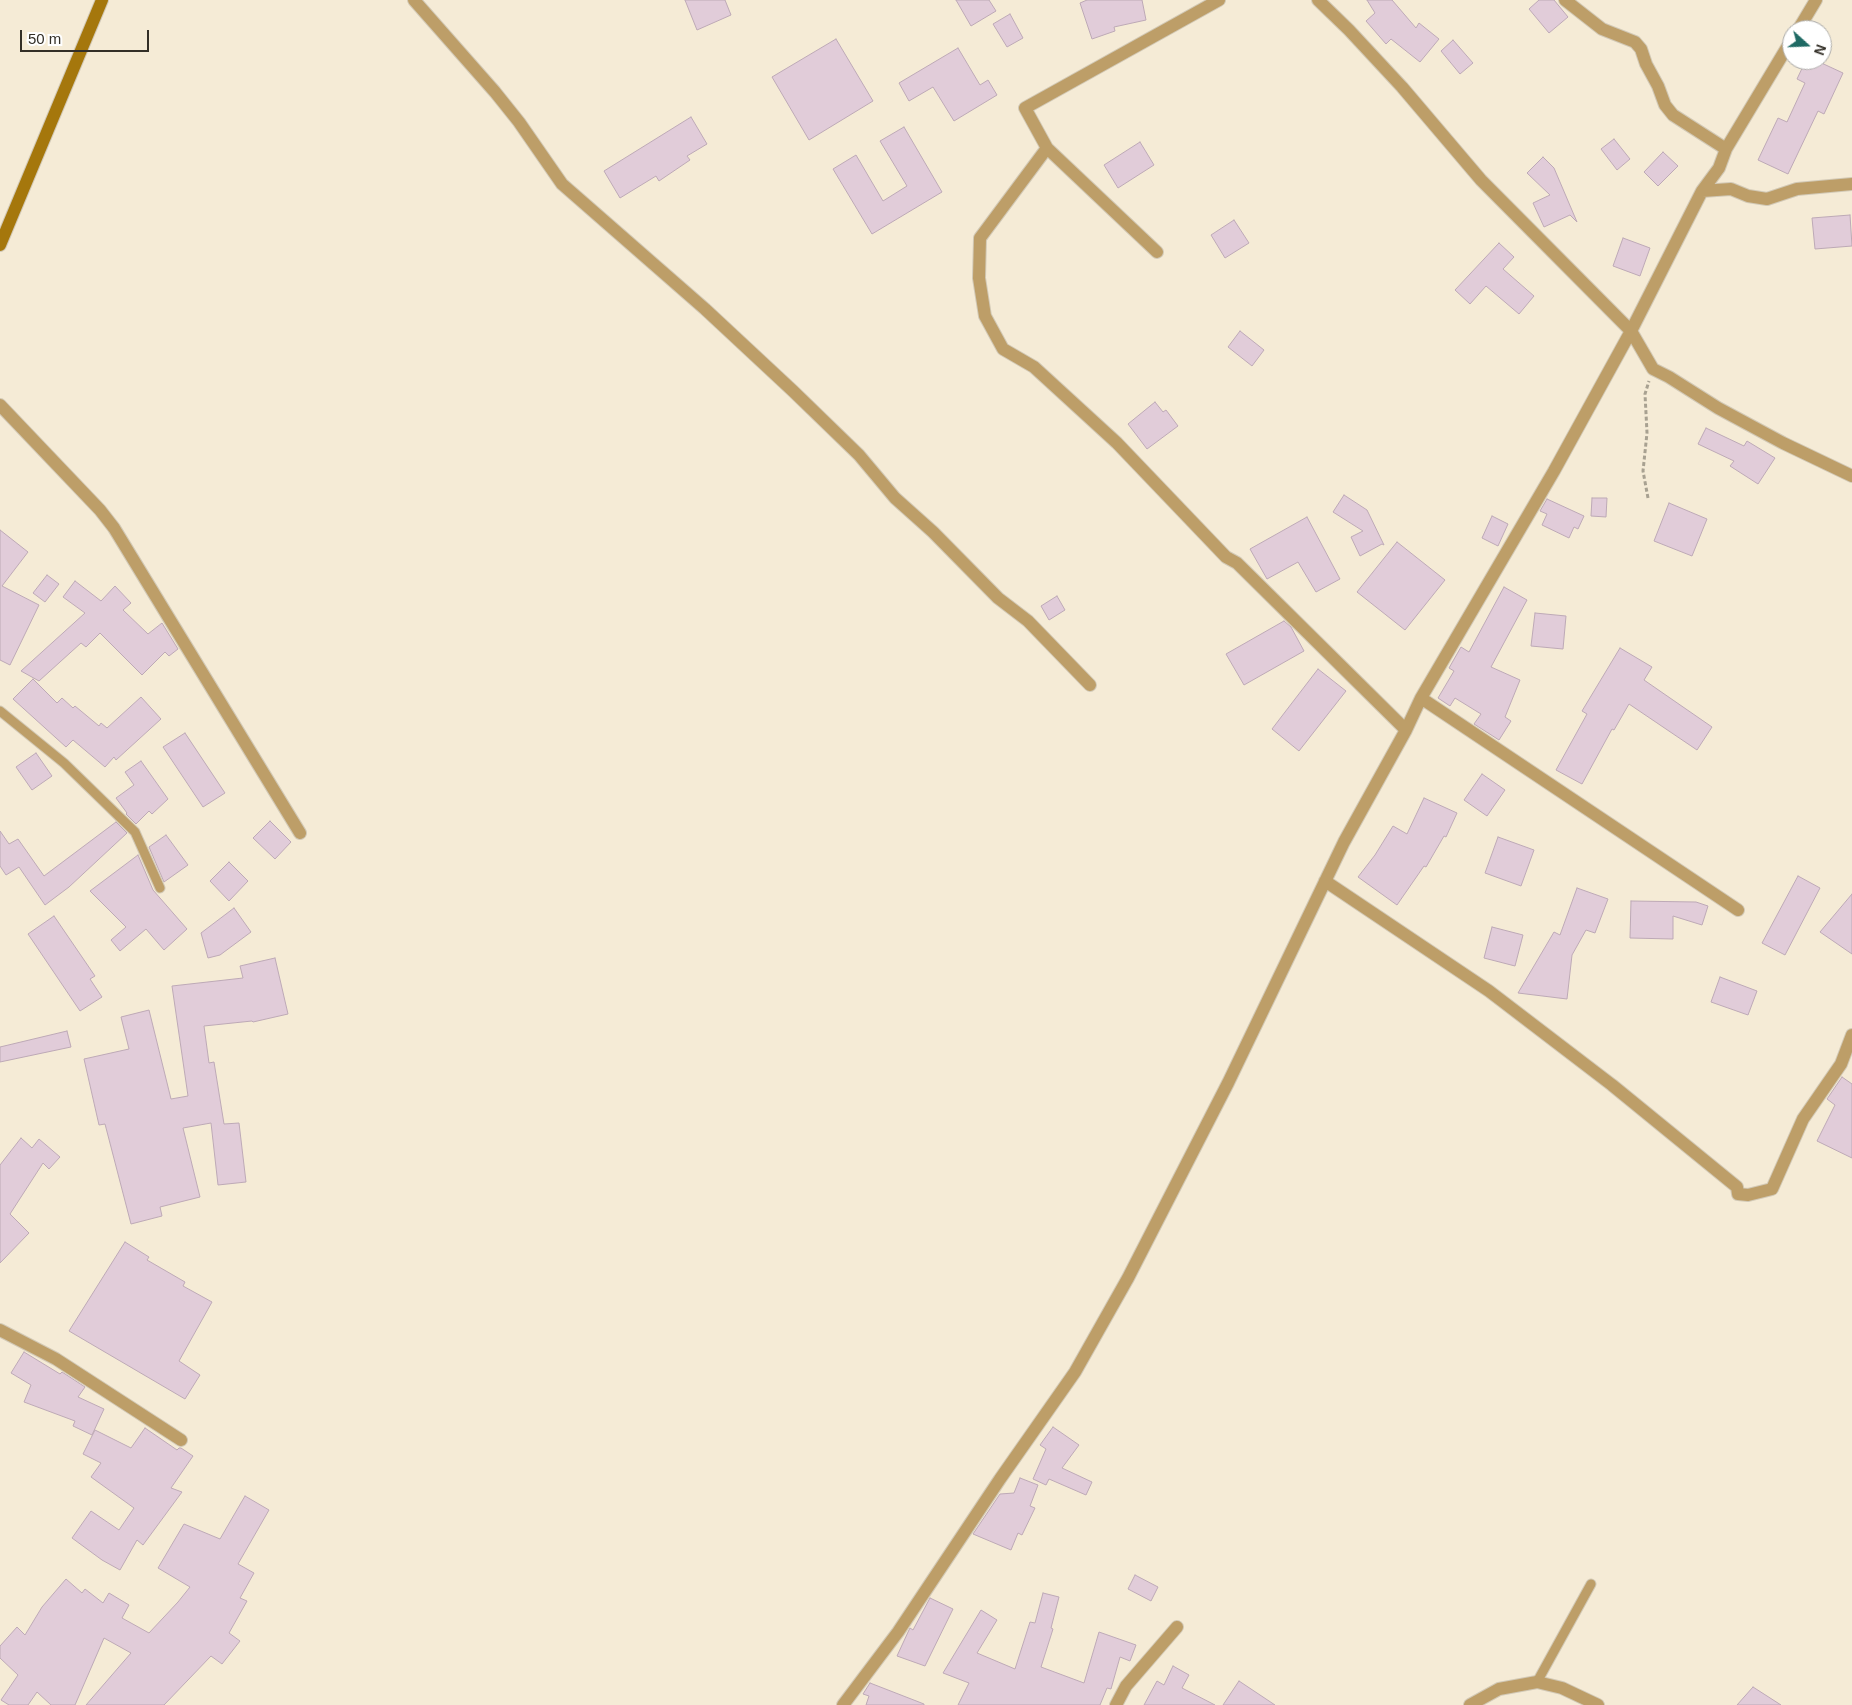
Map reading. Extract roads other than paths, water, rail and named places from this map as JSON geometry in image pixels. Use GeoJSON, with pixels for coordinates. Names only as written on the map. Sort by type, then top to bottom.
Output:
{"type":"FeatureCollection","features":[{"type":"Feature","properties":{"kind":"street"},"geometry":{"type":"LineString","coordinates":[[0,245],[102,0]]}},
{"type":"Feature","properties":{"kind":"street"},"geometry":{"type":"LineString","coordinates":[[414,0],[519,122],[562,184],[705,309],[793,391],[858,455],[895,498],[933,532],[998,598],[1028,621],[1090,685]]}},
{"type":"Feature","properties":{"kind":"street"},"geometry":{"type":"LineString","coordinates":[[1157,252],[1047,148],[1025,108],[1219,0]]}},
{"type":"Feature","properties":{"kind":"street"},"geometry":{"type":"LineString","coordinates":[[1318,0],[1402,87],[1481,180],[1631,331],[1652,369],[1783,443],[1852,476]]}},
{"type":"Feature","properties":{"kind":"street"},"geometry":{"type":"LineString","coordinates":[[1565,0],[1602,29],[1635,42],[1642,49],[1646,64],[1658,86],[1665,105],[1673,114],[1726,149]]}},
{"type":"Feature","properties":{"kind":"street"},"geometry":{"type":"LineString","coordinates":[[1804,20],[1816,0]]}},
{"type":"Feature","properties":{"kind":"street"},"geometry":{"type":"LineString","coordinates":[[843,1705],[898,1632],[1000,1478],[1075,1372],[1128,1278],[1224,1092],[1344,842],[1406,730],[1421,698],[1554,471],[1631,331],[1702,191],[1719,168],[1726,149],[1782,57]]}},
{"type":"Feature","properties":{"kind":"street"},"geometry":{"type":"LineString","coordinates":[[1047,148],[980,238],[979,278],[985,316],[1003,349],[1034,367],[1117,443],[1226,558],[1237,563],[1406,730]]}},
{"type":"Feature","properties":{"kind":"street"},"geometry":{"type":"LineString","coordinates":[[1702,191],[1731,189],[1748,196],[1767,199],[1797,189],[1852,184]]}},
{"type":"Feature","properties":{"kind":"street"},"geometry":{"type":"LineString","coordinates":[[0,405],[100,510],[114,528],[300,833]]}},
{"type":"Feature","properties":{"kind":"street"},"geometry":{"type":"LineString","coordinates":[[1421,698],[1738,910]]}},
{"type":"Feature","properties":{"kind":"street"},"geometry":{"type":"LineString","coordinates":[[1325,881],[1489,991],[1612,1085],[1737,1187],[1738,1194],[1748,1195],[1772,1188],[1803,1119],[1847,1067],[1852,1034]]}},
{"type":"Feature","properties":{"kind":"street"},"geometry":{"type":"LineString","coordinates":[[0,1330],[56,1359],[181,1440]]}},
{"type":"Feature","properties":{"kind":"street"},"geometry":{"type":"LineString","coordinates":[[1116,1705],[1126,1686],[1177,1627]]}},
{"type":"Feature","properties":{"kind":"street"},"geometry":{"type":"LineString","coordinates":[[1470,1705],[1499,1689],[1537,1682],[1562,1688],[1598,1705]]}},
{"type":"Feature","properties":{"kind":"lane"},"geometry":{"type":"LineString","coordinates":[[0,711],[64,763],[134,832],[160,888]]}},
{"type":"Feature","properties":{"kind":"lane"},"geometry":{"type":"LineString","coordinates":[[1537,1682],[1591,1584]]}}]}
